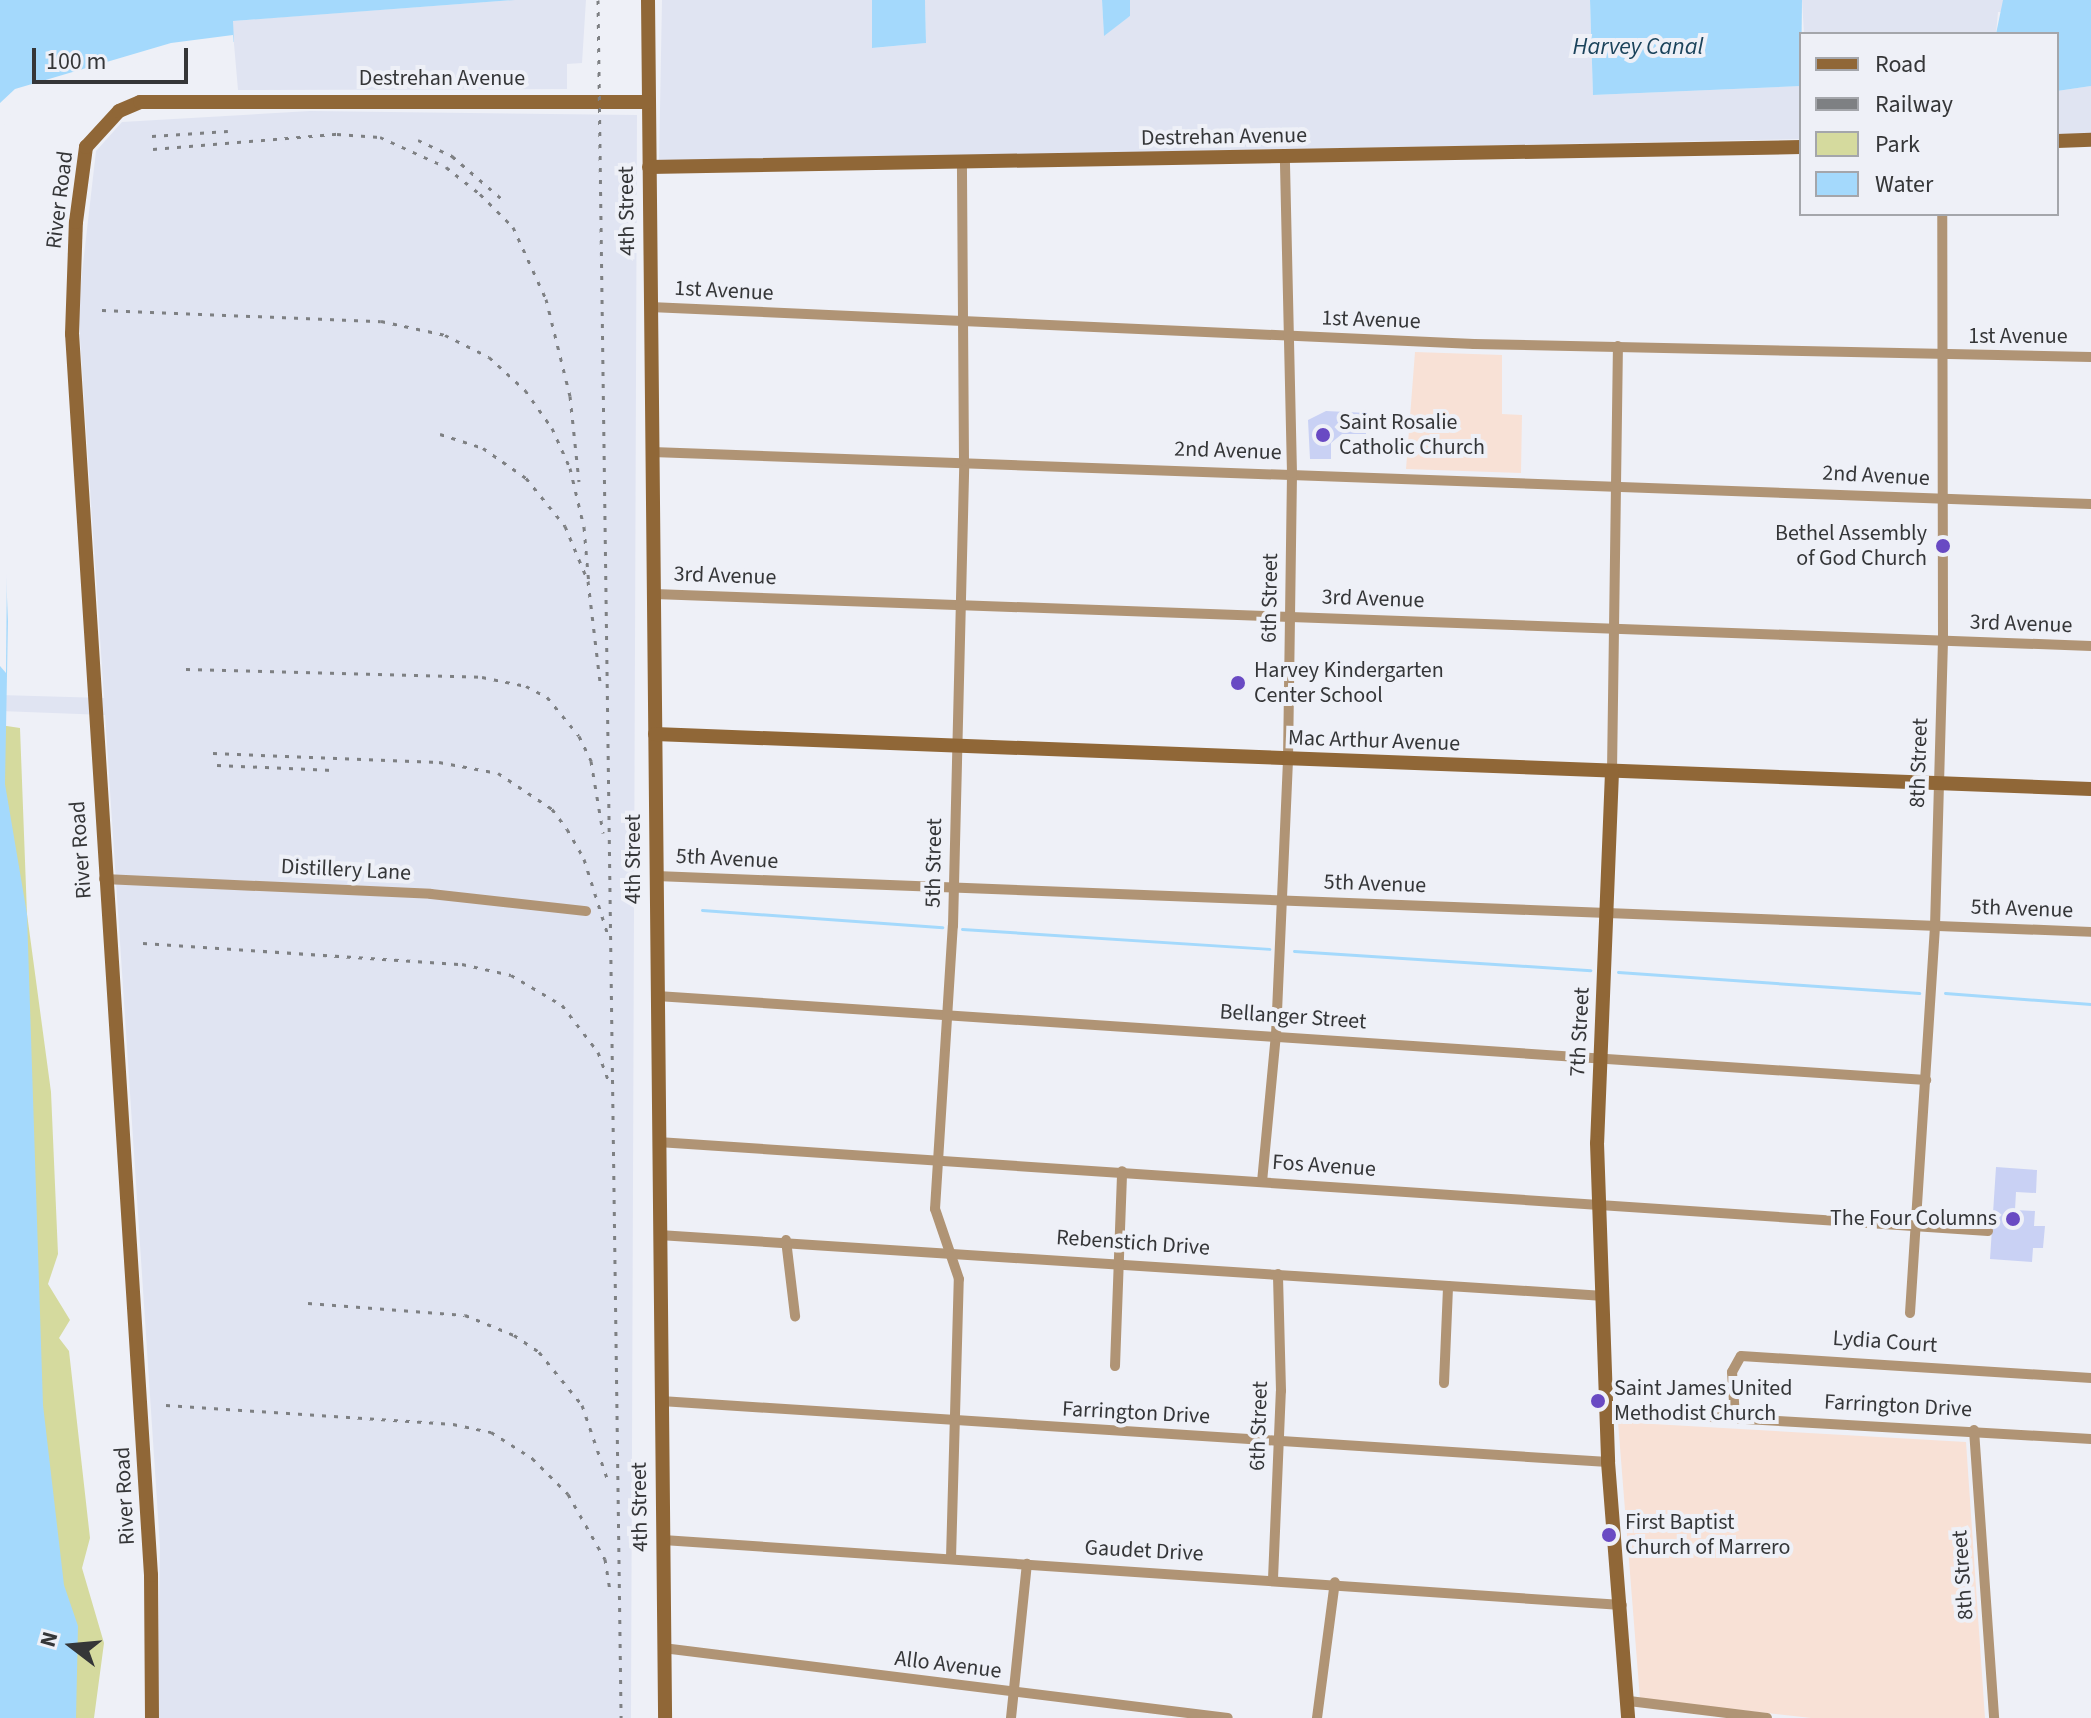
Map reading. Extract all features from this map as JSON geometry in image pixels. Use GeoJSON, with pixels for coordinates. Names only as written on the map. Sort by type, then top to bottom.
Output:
{"type":"FeatureCollection","features":[{"type":"Feature","properties":{"kind":"main road","name":"4th Street"},"geometry":{"type":"LineString","coordinates":[[648,0],[665,1718]]}},
{"type":"Feature","properties":{"kind":"main road","name":"Destrehan Avenue"},"geometry":{"type":"LineString","coordinates":[[236,101],[648,102]]}},
{"type":"Feature","properties":{"kind":"main road","name":"River Road"},"geometry":{"type":"LineString","coordinates":[[152,1718],[150,1560],[104,879],[72,334],[81,172],[86,147],[119,111],[140,102],[236,101]]}},
{"type":"Feature","properties":{"kind":"main road"},"geometry":{"type":"LineString","coordinates":[[2059,141],[2091,140]]}},
{"type":"Feature","properties":{"kind":"main road","name":"Destrehan Avenue"},"geometry":{"type":"LineString","coordinates":[[649,167],[962,164],[1799,147]]}},
{"type":"Feature","properties":{"kind":"main road","name":"Mac Arthur Avenue"},"geometry":{"type":"LineString","coordinates":[[655,734],[1938,786],[2091,789]]}},
{"type":"Feature","properties":{"kind":"main road","name":"7th Street"},"geometry":{"type":"LineString","coordinates":[[1612,772],[1601,1058],[1600,1203],[1608,1462],[1622,1605],[1628,1718]]}},
{"type":"Feature","properties":{"kind":"street","name":"6th Street"},"geometry":{"type":"LineString","coordinates":[[1262,1182],[1276,1035],[1288,760],[1292,473],[1285,158]]}},
{"type":"Feature","properties":{"kind":"street","name":"5th Street"},"geometry":{"type":"LineString","coordinates":[[951,1558],[959,1279],[935,1209],[954,889],[964,461],[962,164]]}},
{"type":"Feature","properties":{"kind":"street","name":"8th Street"},"geometry":{"type":"LineString","coordinates":[[1910,1313],[1935,927],[1943,641],[1945,357],[1942,216]]}},
{"type":"Feature","properties":{"kind":"street","name":"1st Avenue"},"geometry":{"type":"LineString","coordinates":[[650,307],[1290,337],[1945,357],[2091,357]]}},
{"type":"Feature","properties":{"kind":"street","name":"7th Street"},"geometry":{"type":"LineString","coordinates":[[1612,772],[1617,628],[1618,346]]}},
{"type":"Feature","properties":{"kind":"street","name":"2nd Avenue"},"geometry":{"type":"LineString","coordinates":[[652,452],[1618,484],[2091,504]]}},
{"type":"Feature","properties":{"kind":"street","name":"3rd Avenue"},"geometry":{"type":"LineString","coordinates":[[654,594],[2091,646]]}},
{"type":"Feature","properties":{"kind":"street","name":"5th Avenue"},"geometry":{"type":"LineString","coordinates":[[656,876],[2091,932]]}},
{"type":"Feature","properties":{"kind":"street","name":"Distillery Lane"},"geometry":{"type":"LineString","coordinates":[[104,879],[431,894],[586,911]]}},
{"type":"Feature","properties":{"kind":"street","name":"Bellanger Street"},"geometry":{"type":"LineString","coordinates":[[657,996],[1926,1080]]}},
{"type":"Feature","properties":{"kind":"street","name":"Fos Avenue"},"geometry":{"type":"LineString","coordinates":[[658,1142],[1988,1231]]}},
{"type":"Feature","properties":{"kind":"street"},"geometry":{"type":"LineString","coordinates":[[1115,1366],[1122,1171]]}},
{"type":"Feature","properties":{"kind":"street","name":"Rebenstich Drive"},"geometry":{"type":"LineString","coordinates":[[659,1235],[786,1240],[1604,1296]]}},
{"type":"Feature","properties":{"kind":"street"},"geometry":{"type":"LineString","coordinates":[[786,1240],[795,1316]]}},
{"type":"Feature","properties":{"kind":"street","name":"6th Street"},"geometry":{"type":"LineString","coordinates":[[1273,1579],[1279,1441],[1278,1274]]}},
{"type":"Feature","properties":{"kind":"street"},"geometry":{"type":"LineString","coordinates":[[1444,1383],[1448,1286]]}},
{"type":"Feature","properties":{"kind":"street","name":"Lydia Court"},"geometry":{"type":"LineString","coordinates":[[1735,1417],[1732,1372],[1741,1356],[2091,1378]]}},
{"type":"Feature","properties":{"kind":"street","name":"Farrington Drive"},"geometry":{"type":"LineString","coordinates":[[661,1401],[953,1423],[1608,1462]]}},
{"type":"Feature","properties":{"kind":"street","name":"Farrington Drive"},"geometry":{"type":"LineString","coordinates":[[1606,1411],[2091,1439]]}},
{"type":"Feature","properties":{"kind":"street","name":"8th Street"},"geometry":{"type":"LineString","coordinates":[[1974,1430],[1994,1718]]}},
{"type":"Feature","properties":{"kind":"street","name":"Gaudet Drive"},"geometry":{"type":"LineString","coordinates":[[663,1540],[1335,1582],[1622,1605]]}},
{"type":"Feature","properties":{"kind":"street"},"geometry":{"type":"LineString","coordinates":[[1011,1718],[1027,1564]]}},
{"type":"Feature","properties":{"kind":"street"},"geometry":{"type":"LineString","coordinates":[[1317,1718],[1335,1582]]}},
{"type":"Feature","properties":{"kind":"street","name":"Allo Avenue"},"geometry":{"type":"LineString","coordinates":[[663,1648],[1228,1718]]}},
{"type":"Feature","properties":{"kind":"street"},"geometry":{"type":"LineString","coordinates":[[1629,1701],[1767,1718]]}},
{"type":"Feature","properties":{"kind":"shaded area"},"geometry":{"type":"Polygon","coordinates":[[[513,0],[586,0],[582,63],[567,64],[567,89],[238,90],[232,21],[513,0]]]}},
{"type":"Feature","properties":{"kind":"shaded area"},"geometry":{"type":"Polygon","coordinates":[[[662,0],[872,0],[873,48],[926,43],[925,0],[1102,0],[1104,35],[1130,16],[1130,0],[1590,0],[1593,95],[1799,86],[1799,139],[659,163],[662,0]]]}},
{"type":"Feature","properties":{"kind":"shaded area"},"geometry":{"type":"Polygon","coordinates":[[[1802,0],[2003,0],[2004,12],[1998,12],[1996,32],[1804,32],[1802,0]]]}},
{"type":"Feature","properties":{"kind":"shaded area"},"geometry":{"type":"Polygon","coordinates":[[[2091,86],[2091,134],[2059,134],[2059,91],[2091,86]]]}},
{"type":"Feature","properties":{"kind":"shaded area"},"geometry":{"type":"Polygon","coordinates":[[[310,111],[637,115],[631,1718],[157,1718],[160,1547],[105,715],[0,711],[0,695],[104,698],[78,308],[96,151],[122,122],[310,111]]]}},
{"type":"Feature","properties":{"kind":"shaded area"},"geometry":{"type":"Polygon","coordinates":[[[1415,352],[1502,355],[1502,414],[1522,415],[1521,473],[1406,469],[1415,352]]]}},
{"type":"Feature","properties":{"kind":"shaded area"},"geometry":{"type":"Polygon","coordinates":[[[1618,1422],[1966,1442],[1985,1718],[1811,1718],[1640,1699],[1618,1422]]]}},
{"type":"Feature","properties":{"kind":"green space"},"geometry":{"type":"Polygon","coordinates":[[[0,725],[20,728],[27,914],[51,1092],[58,1254],[48,1284],[70,1320],[59,1338],[69,1351],[90,1538],[82,1568],[104,1643],[94,1718],[71,1718],[49,1557],[0,725]]]}},
{"type":"Feature","properties":{"kind":"water"},"geometry":{"type":"Polygon","coordinates":[[[0,0],[515,0],[233,21],[234,42],[173,48],[12,102],[0,130],[0,0]]]}},
{"type":"Feature","properties":{"kind":"water"},"geometry":{"type":"Polygon","coordinates":[[[872,0],[925,0],[926,43],[872,48],[872,0]]]}},
{"type":"Feature","properties":{"kind":"water"},"geometry":{"type":"Polygon","coordinates":[[[1102,0],[1130,0],[1130,16],[1104,36],[1102,0]]]}},
{"type":"Feature","properties":{"kind":"water","name":"Harvey Canal"},"geometry":{"type":"Polygon","coordinates":[[[1590,0],[1802,0],[1799,86],[1593,95],[1590,0]]]}},
{"type":"Feature","properties":{"kind":"water"},"geometry":{"type":"Polygon","coordinates":[[[2003,0],[2091,0],[2091,86],[2059,91],[2059,32],[1996,32],[2003,0]]]}},
{"type":"Feature","properties":{"kind":"water"},"geometry":{"type":"Polygon","coordinates":[[[0,204],[6,227],[1,452],[8,621],[5,784],[27,914],[43,1405],[64,1585],[78,1626],[76,1718],[0,1718],[0,204]]]}},
{"type":"Feature","properties":{"kind":"pier"},"geometry":{"type":"Polygon","coordinates":[[[233,35],[234,46],[174,52],[15,105],[0,134],[0,103],[15,89],[171,43],[233,35]]]}},
{"type":"Feature","properties":{"kind":"pier"},"geometry":{"type":"Polygon","coordinates":[[[0,200],[10,227],[6,673],[0,666],[0,200]]]}},
{"type":"Feature","properties":{"kind":"building","name":"Saint Rosalie Catholic Church"},"geometry":{"type":"Polygon","coordinates":[[[1326,411],[1367,413],[1366,434],[1342,434],[1331,443],[1331,459],[1310,459],[1308,420],[1326,411]]]}},
{"type":"Feature","properties":{"kind":"building","name":"The Four Columns"},"geometry":{"type":"Polygon","coordinates":[[[1996,1167],[2037,1170],[2036,1193],[2016,1192],[2015,1210],[2035,1211],[2034,1226],[2045,1226],[2043,1248],[2033,1248],[2032,1262],[1990,1259],[1996,1167]]]}},
{"type":"Feature","properties":{"kind":"waterway"},"geometry":{"type":"LineString","coordinates":[[702,910],[942,927]]}},
{"type":"Feature","properties":{"kind":"waterway"},"geometry":{"type":"LineString","coordinates":[[962,929],[1269,949]]}},
{"type":"Feature","properties":{"kind":"waterway"},"geometry":{"type":"LineString","coordinates":[[1294,951],[1590,970]]}},
{"type":"Feature","properties":{"kind":"waterway"},"geometry":{"type":"LineString","coordinates":[[1618,972],[1919,993]]}},
{"type":"Feature","properties":{"kind":"waterway"},"geometry":{"type":"LineString","coordinates":[[1945,993],[2091,1004]]}},
{"type":"Feature","properties":{"kind":"railway"},"geometry":{"type":"LineString","coordinates":[[598,0],[621,1718]]}},
{"type":"Feature","properties":{"kind":"railway"},"geometry":{"type":"LineString","coordinates":[[152,136],[228,131]]}},
{"type":"Feature","properties":{"kind":"railway"},"geometry":{"type":"LineString","coordinates":[[153,149],[337,134],[380,137],[446,167],[480,194],[513,227],[546,299],[570,396],[579,482]]}},
{"type":"Feature","properties":{"kind":"railway"},"geometry":{"type":"LineString","coordinates":[[418,140],[452,156],[502,199]]}},
{"type":"Feature","properties":{"kind":"railway"},"geometry":{"type":"LineString","coordinates":[[102,310],[381,321],[445,335],[489,357],[525,390],[552,428],[570,468],[584,527],[589,585]]}},
{"type":"Feature","properties":{"kind":"railway"},"geometry":{"type":"LineString","coordinates":[[440,434],[483,448],[526,478],[565,526],[588,581],[600,681]]}},
{"type":"Feature","properties":{"kind":"railway"},"geometry":{"type":"LineString","coordinates":[[186,669],[482,677],[526,686],[547,697],[579,736],[591,761],[603,833]]}},
{"type":"Feature","properties":{"kind":"railway"},"geometry":{"type":"LineString","coordinates":[[213,753],[439,762],[498,773],[552,809],[567,829],[584,859],[607,932]]}},
{"type":"Feature","properties":{"kind":"railway"},"geometry":{"type":"LineString","coordinates":[[217,765],[333,770]]}},
{"type":"Feature","properties":{"kind":"railway"},"geometry":{"type":"LineString","coordinates":[[143,943],[462,964],[511,975],[562,1005],[598,1052],[609,1082]]}},
{"type":"Feature","properties":{"kind":"railway"},"geometry":{"type":"LineString","coordinates":[[308,1303],[465,1315],[514,1335],[539,1352],[582,1405],[609,1484]]}},
{"type":"Feature","properties":{"kind":"railway"},"geometry":{"type":"LineString","coordinates":[[166,1405],[453,1424],[491,1432],[532,1458],[568,1494],[605,1559],[610,1591]]}},
{"type":"Feature","properties":{"kind":"place","name":"Saint Rosalie Catholic Church"},"geometry":{"type":"Point","coordinates":[1323,435]}},
{"type":"Feature","properties":{"kind":"place","name":"Bethel Assembly of God Church"},"geometry":{"type":"Point","coordinates":[1943,546]}},
{"type":"Feature","properties":{"kind":"place","name":"Harvey Kindergarten Center School"},"geometry":{"type":"Point","coordinates":[1238,683]}},
{"type":"Feature","properties":{"kind":"place","name":"The Four Columns"},"geometry":{"type":"Point","coordinates":[2013,1219]}},
{"type":"Feature","properties":{"kind":"place","name":"Saint James United Methodist Church"},"geometry":{"type":"Point","coordinates":[1598,1401]}},
{"type":"Feature","properties":{"kind":"place","name":"First Baptist Church of Marrero"},"geometry":{"type":"Point","coordinates":[1609,1535]}}]}
